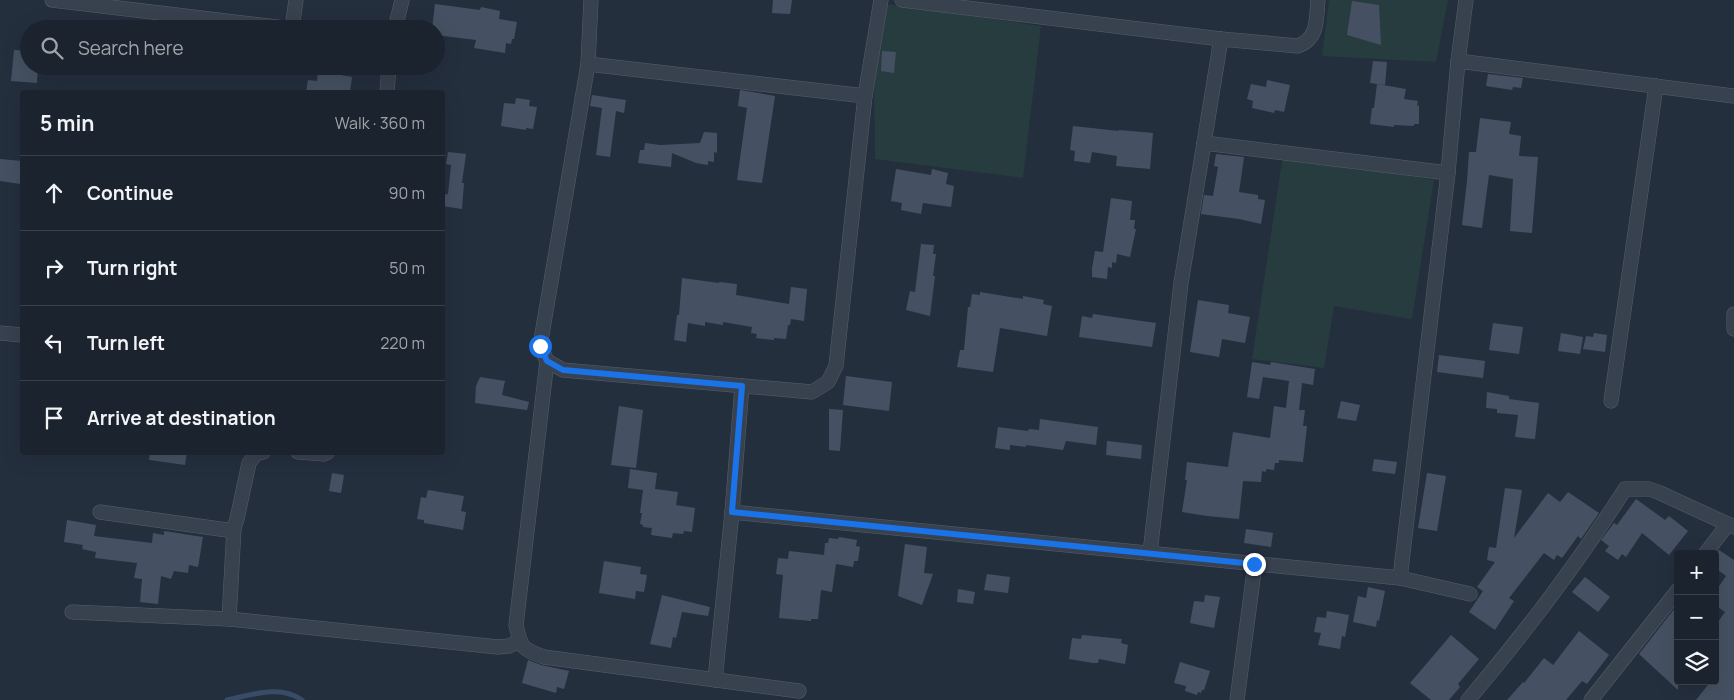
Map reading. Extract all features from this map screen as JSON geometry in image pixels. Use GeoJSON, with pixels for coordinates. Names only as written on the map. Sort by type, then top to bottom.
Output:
{"type":"FeatureCollection","features":[{"type":"Feature","properties":{"kind":"street"},"geometry":{"type":"LineString","coordinates":[[52,0],[218,20]]}},
{"type":"Feature","properties":{"kind":"street"},"geometry":{"type":"LineString","coordinates":[[294,20],[296,0]]}},
{"type":"Feature","properties":{"kind":"street"},"geometry":{"type":"LineString","coordinates":[[397,20],[402,0]]}},
{"type":"Feature","properties":{"kind":"street"},"geometry":{"type":"LineString","coordinates":[[591,0],[588,64],[540,346],[547,361],[516,625],[520,641],[527,651],[544,657],[799,690]]}},
{"type":"Feature","properties":{"kind":"street"},"geometry":{"type":"LineString","coordinates":[[547,361],[563,370],[812,392],[828,382],[836,366],[865,96],[881,0]]}},
{"type":"Feature","properties":{"kind":"street"},"geometry":{"type":"LineString","coordinates":[[902,0],[1221,39],[1298,46],[1307,43],[1314,32],[1318,0]]}},
{"type":"Feature","properties":{"kind":"street"},"geometry":{"type":"LineString","coordinates":[[1400,578],[1448,173],[1458,61],[1466,0]]}},
{"type":"Feature","properties":{"kind":"street"},"geometry":{"type":"LineString","coordinates":[[1150,553],[1181,283],[1221,39]]}},
{"type":"Feature","properties":{"kind":"street"},"geometry":{"type":"LineString","coordinates":[[1458,61],[1734,96]]}},
{"type":"Feature","properties":{"kind":"street"},"geometry":{"type":"LineString","coordinates":[[588,64],[865,96]]}},
{"type":"Feature","properties":{"kind":"street"},"geometry":{"type":"LineString","coordinates":[[387,90],[388,75]]}},
{"type":"Feature","properties":{"kind":"street"},"geometry":{"type":"LineString","coordinates":[[1611,401],[1656,86]]}},
{"type":"Feature","properties":{"kind":"street"},"geometry":{"type":"LineString","coordinates":[[1204,142],[1448,173]]}},
{"type":"Feature","properties":{"kind":"street"},"geometry":{"type":"LineString","coordinates":[[1734,314],[1734,329]]}},
{"type":"Feature","properties":{"kind":"street"},"geometry":{"type":"LineString","coordinates":[[0,333],[20,335]]}},
{"type":"Feature","properties":{"kind":"street"},"geometry":{"type":"LineString","coordinates":[[715,680],[732,512],[742,386]]}},
{"type":"Feature","properties":{"kind":"street"},"geometry":{"type":"LineString","coordinates":[[228,619],[234,528],[249,463],[255,455]]}},
{"type":"Feature","properties":{"kind":"street"},"geometry":{"type":"LineString","coordinates":[[1468,700],[1515,644],[1595,536],[1625,489],[1650,489],[1731,526],[1709,550]]}},
{"type":"Feature","properties":{"kind":"street"},"geometry":{"type":"LineString","coordinates":[[100,512],[227,530],[234,528]]}},
{"type":"Feature","properties":{"kind":"street"},"geometry":{"type":"LineString","coordinates":[[732,512],[1400,578],[1470,594]]}},
{"type":"Feature","properties":{"kind":"street"},"geometry":{"type":"LineString","coordinates":[[1237,700],[1254,564]]}},
{"type":"Feature","properties":{"kind":"street"},"geometry":{"type":"LineString","coordinates":[[1591,700],[1674,595]]}},
{"type":"Feature","properties":{"kind":"street"},"geometry":{"type":"LineString","coordinates":[[72,612],[228,619],[498,647],[509,646],[520,641]]}},
{"type":"Feature","properties":{"kind":"green space"},"geometry":{"type":"Polygon","coordinates":[[[1329,0],[1448,0],[1436,62],[1322,56],[1329,0]]]}},
{"type":"Feature","properties":{"kind":"green space"},"geometry":{"type":"Polygon","coordinates":[[[887,4],[1041,26],[1023,178],[875,159],[874,80],[887,4]]]}},
{"type":"Feature","properties":{"kind":"green space"},"geometry":{"type":"Polygon","coordinates":[[[1283,155],[1434,180],[1412,319],[1334,306],[1324,368],[1252,359],[1283,155]]]}},
{"type":"Feature","properties":{"kind":"building"},"geometry":{"type":"Polygon","coordinates":[[[773,0],[792,0],[790,14],[772,13],[773,0]]]}},
{"type":"Feature","properties":{"kind":"building"},"geometry":{"type":"Polygon","coordinates":[[[1352,1],[1379,5],[1381,45],[1347,35],[1352,1]]]}},
{"type":"Feature","properties":{"kind":"building"},"geometry":{"type":"Polygon","coordinates":[[[435,4],[480,10],[481,7],[500,11],[499,19],[517,22],[514,39],[512,39],[511,44],[506,43],[505,53],[474,48],[476,40],[445,36],[445,20],[433,20],[435,4]]]}},
{"type":"Feature","properties":{"kind":"building"},"geometry":{"type":"Polygon","coordinates":[[[14,50],[20,50],[20,75],[37,75],[37,83],[11,81],[14,50]]]}},
{"type":"Feature","properties":{"kind":"building"},"geometry":{"type":"Polygon","coordinates":[[[882,51],[896,52],[894,73],[881,71],[882,51]]]}},
{"type":"Feature","properties":{"kind":"building"},"geometry":{"type":"Polygon","coordinates":[[[1373,61],[1387,62],[1385,85],[1370,83],[1373,61]]]}},
{"type":"Feature","properties":{"kind":"building"},"geometry":{"type":"Polygon","coordinates":[[[1488,74],[1523,78],[1521,88],[1513,87],[1512,90],[1486,86],[1488,74]]]}},
{"type":"Feature","properties":{"kind":"building"},"geometry":{"type":"Polygon","coordinates":[[[317,75],[352,77],[350,90],[306,90],[308,80],[317,81],[317,75]]]}},
{"type":"Feature","properties":{"kind":"building"},"geometry":{"type":"Polygon","coordinates":[[[1267,80],[1290,85],[1284,112],[1275,110],[1274,113],[1252,108],[1253,101],[1247,99],[1251,84],[1266,87],[1267,80]]]}},
{"type":"Feature","properties":{"kind":"building"},"geometry":{"type":"Polygon","coordinates":[[[1377,84],[1406,89],[1404,99],[1418,101],[1419,124],[1414,124],[1414,126],[1394,125],[1394,127],[1370,124],[1377,84]]]}},
{"type":"Feature","properties":{"kind":"building"},"geometry":{"type":"Polygon","coordinates":[[[740,90],[775,96],[762,183],[737,180],[747,108],[738,106],[740,90]]]}},
{"type":"Feature","properties":{"kind":"building"},"geometry":{"type":"Polygon","coordinates":[[[592,95],[626,100],[624,113],[616,111],[610,157],[596,155],[602,108],[590,106],[592,95]]]}},
{"type":"Feature","properties":{"kind":"building"},"geometry":{"type":"Polygon","coordinates":[[[516,98],[530,100],[529,106],[537,107],[533,129],[526,128],[526,130],[501,126],[504,103],[515,104],[516,98]]]}},
{"type":"Feature","properties":{"kind":"building"},"geometry":{"type":"Polygon","coordinates":[[[1480,118],[1511,122],[1509,134],[1521,136],[1519,156],[1538,157],[1532,233],[1510,231],[1513,179],[1489,175],[1482,228],[1462,225],[1469,152],[1476,152],[1480,118]]]}},
{"type":"Feature","properties":{"kind":"building"},"geometry":{"type":"Polygon","coordinates":[[[1073,126],[1153,133],[1150,169],[1116,166],[1117,156],[1092,152],[1090,163],[1074,161],[1075,151],[1070,150],[1073,126]]]}},
{"type":"Feature","properties":{"kind":"building"},"geometry":{"type":"Polygon","coordinates":[[[704,132],[717,133],[717,153],[714,152],[714,162],[708,161],[708,165],[696,163],[672,153],[671,167],[638,163],[640,150],[644,150],[645,143],[660,145],[700,143],[704,132]]]}},
{"type":"Feature","properties":{"kind":"building"},"geometry":{"type":"Polygon","coordinates":[[[448,152],[466,154],[462,183],[464,183],[462,209],[445,206],[445,194],[448,194],[451,165],[446,164],[448,152]]]}},
{"type":"Feature","properties":{"kind":"building"},"geometry":{"type":"Polygon","coordinates":[[[1216,154],[1244,157],[1239,192],[1258,195],[1258,199],[1265,200],[1261,224],[1201,214],[1204,195],[1213,196],[1218,167],[1214,166],[1216,154]]]}},
{"type":"Feature","properties":{"kind":"building"},"geometry":{"type":"Polygon","coordinates":[[[0,159],[20,161],[20,184],[0,181],[0,159]]]}},
{"type":"Feature","properties":{"kind":"building"},"geometry":{"type":"Polygon","coordinates":[[[896,169],[931,175],[932,169],[948,173],[946,184],[954,186],[951,207],[923,203],[921,214],[901,210],[902,203],[891,201],[896,169]]]}},
{"type":"Feature","properties":{"kind":"building"},"geometry":{"type":"Polygon","coordinates":[[[1111,198],[1132,201],[1130,220],[1135,220],[1134,229],[1136,229],[1130,257],[1117,254],[1116,263],[1112,262],[1112,268],[1108,267],[1107,279],[1092,277],[1095,251],[1103,252],[1111,198]]]}},
{"type":"Feature","properties":{"kind":"building"},"geometry":{"type":"Polygon","coordinates":[[[921,244],[934,245],[933,254],[936,254],[930,316],[906,310],[910,291],[915,292],[921,244]]]}},
{"type":"Feature","properties":{"kind":"building"},"geometry":{"type":"Polygon","coordinates":[[[682,278],[737,284],[736,295],[789,304],[791,287],[807,289],[804,321],[791,319],[786,339],[756,338],[757,334],[751,333],[752,327],[723,322],[723,325],[705,322],[705,326],[688,323],[686,342],[674,340],[677,315],[679,315],[682,278]]]}},
{"type":"Feature","properties":{"kind":"building"},"geometry":{"type":"Polygon","coordinates":[[[980,292],[1023,299],[1023,296],[1044,300],[1043,304],[1052,306],[1047,336],[1000,328],[993,372],[957,367],[960,350],[964,350],[968,307],[970,307],[972,294],[980,295],[980,292]]]}},
{"type":"Feature","properties":{"kind":"building"},"geometry":{"type":"Polygon","coordinates":[[[1198,300],[1229,305],[1228,313],[1250,317],[1245,343],[1222,339],[1219,357],[1190,352],[1198,300]]]}},
{"type":"Feature","properties":{"kind":"building"},"geometry":{"type":"Polygon","coordinates":[[[1093,314],[1156,323],[1152,347],[1079,337],[1082,316],[1092,318],[1093,314]]]}},
{"type":"Feature","properties":{"kind":"building"},"geometry":{"type":"Polygon","coordinates":[[[1493,323],[1523,327],[1519,354],[1489,350],[1493,323]]]}},
{"type":"Feature","properties":{"kind":"building"},"geometry":{"type":"Polygon","coordinates":[[[1561,333],[1583,337],[1580,354],[1558,351],[1561,333]]]}},
{"type":"Feature","properties":{"kind":"building"},"geometry":{"type":"Polygon","coordinates":[[[1594,333],[1607,335],[1605,352],[1583,349],[1586,336],[1593,337],[1594,333]]]}},
{"type":"Feature","properties":{"kind":"building"},"geometry":{"type":"Polygon","coordinates":[[[1439,355],[1485,361],[1483,378],[1437,372],[1439,355]]]}},
{"type":"Feature","properties":{"kind":"building"},"geometry":{"type":"Polygon","coordinates":[[[1252,362],[1270,365],[1271,362],[1315,369],[1313,385],[1302,383],[1299,410],[1305,410],[1303,426],[1307,426],[1303,462],[1279,460],[1279,463],[1275,463],[1274,470],[1266,469],[1266,472],[1262,471],[1261,482],[1243,481],[1239,519],[1182,512],[1187,480],[1185,480],[1187,462],[1228,467],[1233,432],[1270,438],[1274,406],[1286,408],[1289,381],[1263,377],[1259,399],[1247,397],[1252,362]]]}},
{"type":"Feature","properties":{"kind":"building"},"geometry":{"type":"Polygon","coordinates":[[[846,376],[892,382],[889,411],[843,405],[846,376]]]}},
{"type":"Feature","properties":{"kind":"building"},"geometry":{"type":"Polygon","coordinates":[[[480,377],[505,381],[502,395],[529,402],[527,410],[475,403],[476,386],[480,377]]]}},
{"type":"Feature","properties":{"kind":"building"},"geometry":{"type":"Polygon","coordinates":[[[1487,392],[1509,396],[1509,399],[1539,403],[1535,439],[1515,437],[1518,415],[1497,413],[1497,409],[1486,408],[1487,392]]]}},
{"type":"Feature","properties":{"kind":"building"},"geometry":{"type":"Polygon","coordinates":[[[1341,401],[1360,405],[1356,421],[1337,418],[1341,401]]]}},
{"type":"Feature","properties":{"kind":"building"},"geometry":{"type":"Polygon","coordinates":[[[619,406],[643,410],[636,468],[611,465],[619,406]]]}},
{"type":"Feature","properties":{"kind":"building"},"geometry":{"type":"Polygon","coordinates":[[[829,409],[843,410],[840,451],[829,450],[829,409]]]}},
{"type":"Feature","properties":{"kind":"building"},"geometry":{"type":"Polygon","coordinates":[[[1040,419],[1098,427],[1096,445],[1066,441],[1063,450],[1026,445],[1026,447],[1010,445],[1010,450],[995,448],[998,427],[1028,431],[1029,429],[1039,430],[1040,419]]]}},
{"type":"Feature","properties":{"kind":"building"},"geometry":{"type":"Polygon","coordinates":[[[1107,441],[1142,445],[1141,459],[1106,455],[1107,441]]]}},
{"type":"Feature","properties":{"kind":"building"},"geometry":{"type":"Polygon","coordinates":[[[150,455],[187,455],[185,465],[149,460],[150,455]]]}},
{"type":"Feature","properties":{"kind":"building"},"geometry":{"type":"Polygon","coordinates":[[[1374,459],[1397,462],[1395,474],[1372,471],[1374,459]]]}},
{"type":"Feature","properties":{"kind":"building"},"geometry":{"type":"Polygon","coordinates":[[[630,469],[657,473],[655,489],[678,492],[676,505],[695,508],[692,532],[684,531],[683,534],[673,533],[672,538],[651,535],[652,528],[643,527],[640,524],[643,490],[628,488],[630,469]]]}},
{"type":"Feature","properties":{"kind":"building"},"geometry":{"type":"Polygon","coordinates":[[[332,473],[344,475],[341,493],[329,491],[332,473]]]}},
{"type":"Feature","properties":{"kind":"building"},"geometry":{"type":"Polygon","coordinates":[[[1427,473],[1446,476],[1437,531],[1418,528],[1427,473]]]}},
{"type":"Feature","properties":{"kind":"building"},"geometry":{"type":"Polygon","coordinates":[[[1505,488],[1522,490],[1514,538],[1548,493],[1560,502],[1568,492],[1599,513],[1581,539],[1578,536],[1562,558],[1557,555],[1554,560],[1544,553],[1509,598],[1514,601],[1495,630],[1469,612],[1483,591],[1477,587],[1495,562],[1487,560],[1489,547],[1496,548],[1505,488]]]}},
{"type":"Feature","properties":{"kind":"building"},"geometry":{"type":"Polygon","coordinates":[[[428,490],[464,496],[461,511],[466,512],[463,530],[424,523],[424,520],[417,519],[421,497],[426,498],[428,490]]]}},
{"type":"Feature","properties":{"kind":"building"},"geometry":{"type":"Polygon","coordinates":[[[1636,499],[1665,520],[1669,516],[1688,531],[1669,555],[1642,533],[1626,557],[1622,554],[1618,560],[1605,551],[1609,546],[1601,540],[1614,523],[1617,525],[1636,499]]]}},
{"type":"Feature","properties":{"kind":"building"},"geometry":{"type":"Polygon","coordinates":[[[67,520],[96,525],[94,536],[152,543],[153,533],[164,535],[164,531],[203,537],[198,567],[189,565],[188,573],[174,571],[171,579],[161,576],[158,604],[140,602],[142,579],[134,578],[137,563],[95,558],[96,552],[82,549],[83,545],[64,542],[67,520]]]}},
{"type":"Feature","properties":{"kind":"building"},"geometry":{"type":"Polygon","coordinates":[[[1246,529],[1273,533],[1271,547],[1244,543],[1246,529]]]}},
{"type":"Feature","properties":{"kind":"building"},"geometry":{"type":"Polygon","coordinates":[[[839,537],[857,540],[856,546],[860,547],[858,561],[854,561],[853,567],[836,564],[832,592],[821,590],[818,619],[811,619],[811,621],[779,618],[783,575],[776,574],[778,558],[788,559],[789,551],[824,555],[825,543],[828,543],[829,538],[838,539],[839,537]]]}},
{"type":"Feature","properties":{"kind":"building"},"geometry":{"type":"Polygon","coordinates":[[[905,544],[927,547],[924,573],[933,574],[922,605],[898,596],[905,544]]]}},
{"type":"Feature","properties":{"kind":"building"},"geometry":{"type":"Polygon","coordinates":[[[1719,550],[1734,560],[1734,700],[1696,700],[1708,685],[1719,685],[1719,620],[1725,612],[1719,608],[1719,586],[1726,576],[1719,571],[1719,550]]]}},
{"type":"Feature","properties":{"kind":"building"},"geometry":{"type":"Polygon","coordinates":[[[604,561],[641,567],[640,574],[647,575],[644,592],[636,591],[635,599],[599,593],[604,561]]]}},
{"type":"Feature","properties":{"kind":"building"},"geometry":{"type":"Polygon","coordinates":[[[987,574],[1010,577],[1008,593],[984,590],[987,574]]]}},
{"type":"Feature","properties":{"kind":"building"},"geometry":{"type":"Polygon","coordinates":[[[1585,577],[1610,597],[1598,612],[1572,592],[1585,577]]]}},
{"type":"Feature","properties":{"kind":"building"},"geometry":{"type":"Polygon","coordinates":[[[1368,587],[1385,591],[1376,627],[1353,622],[1358,596],[1366,598],[1368,587]]]}},
{"type":"Feature","properties":{"kind":"building"},"geometry":{"type":"Polygon","coordinates":[[[958,589],[975,592],[973,604],[957,602],[958,589]]]}},
{"type":"Feature","properties":{"kind":"building"},"geometry":{"type":"Polygon","coordinates":[[[662,595],[710,607],[708,616],[682,612],[676,638],[673,637],[671,648],[650,644],[662,595]]]}},
{"type":"Feature","properties":{"kind":"building"},"geometry":{"type":"Polygon","coordinates":[[[1205,595],[1220,597],[1214,628],[1190,623],[1194,601],[1204,602],[1205,595]]]}},
{"type":"Feature","properties":{"kind":"building"},"geometry":{"type":"Polygon","coordinates":[[[1674,609],[1674,685],[1678,685],[1678,690],[1639,654],[1674,609]]]}},
{"type":"Feature","properties":{"kind":"building"},"geometry":{"type":"Polygon","coordinates":[[[1327,611],[1349,615],[1345,637],[1342,636],[1340,649],[1318,645],[1321,633],[1314,632],[1317,617],[1326,618],[1327,611]]]}},
{"type":"Feature","properties":{"kind":"building"},"geometry":{"type":"Polygon","coordinates":[[[1579,631],[1609,655],[1587,684],[1582,681],[1566,700],[1507,700],[1524,683],[1544,658],[1553,665],[1579,631]]]}},
{"type":"Feature","properties":{"kind":"building"},"geometry":{"type":"Polygon","coordinates":[[[1082,635],[1122,639],[1121,643],[1128,645],[1125,664],[1099,659],[1098,663],[1093,663],[1069,659],[1072,638],[1081,639],[1082,635]]]}},
{"type":"Feature","properties":{"kind":"building"},"geometry":{"type":"Polygon","coordinates":[[[1451,635],[1479,659],[1458,684],[1460,687],[1449,700],[1431,700],[1410,683],[1451,635]]]}},
{"type":"Feature","properties":{"kind":"building"},"geometry":{"type":"Polygon","coordinates":[[[528,660],[569,671],[564,689],[557,687],[556,693],[522,683],[528,660]]]}},
{"type":"Feature","properties":{"kind":"building"},"geometry":{"type":"Polygon","coordinates":[[[1180,662],[1210,671],[1204,690],[1201,693],[1198,692],[1197,695],[1185,691],[1186,686],[1174,683],[1180,662]]]}},
{"type":"Feature","properties":{"kind":"waterway"},"geometry":{"type":"LineString","coordinates":[[227,700],[265,692],[284,693],[302,700]]}},
{"type":"Feature","properties":{"kind":"route"},"geometry":{"type":"LineString","coordinates":[[540,346],[547,361],[563,370],[742,386],[732,512],[1254,564]]}}]}
